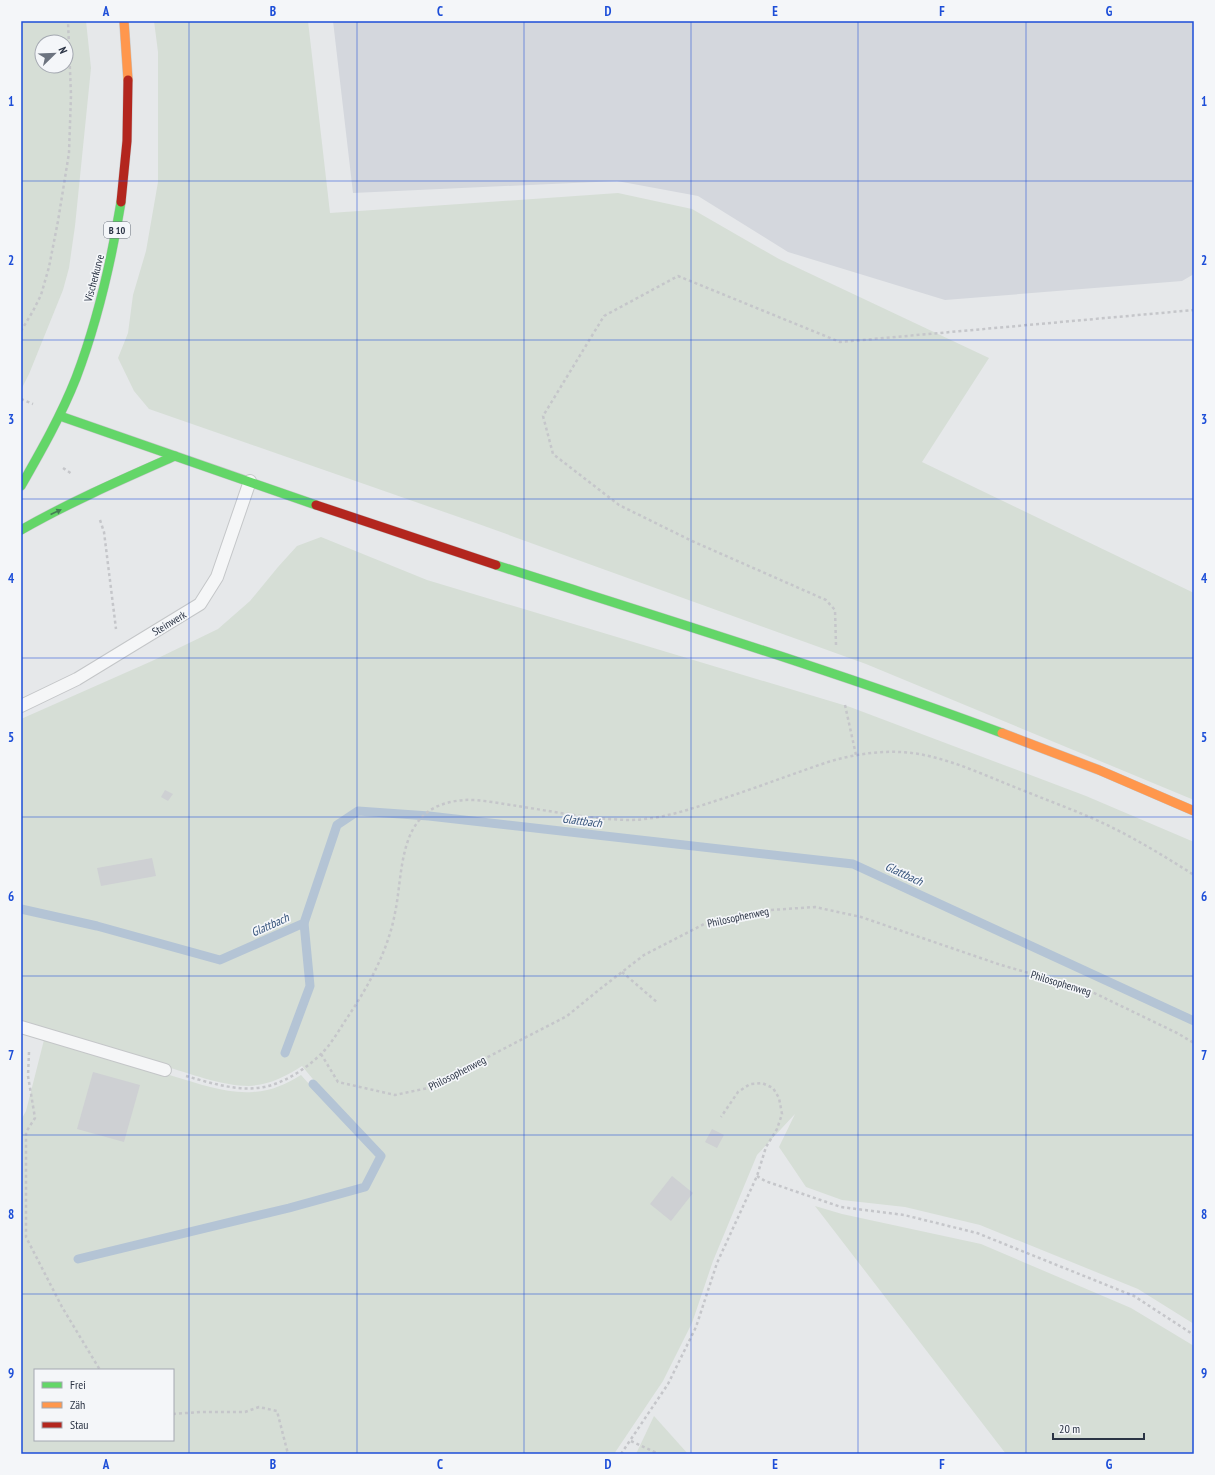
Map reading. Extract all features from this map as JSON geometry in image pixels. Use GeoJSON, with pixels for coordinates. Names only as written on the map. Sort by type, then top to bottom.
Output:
{"type":"FeatureCollection","features":[{"type":"Feature","properties":{"kind":"main road","name":"Vischerkurve"},"geometry":{"type":"LineString","coordinates":[[21,486],[40,456],[60,416],[86,352],[110,269],[125,168],[128,103],[126,37],[124,21]]}},
{"type":"Feature","properties":{"kind":"main road"},"geometry":{"type":"LineString","coordinates":[[60,416],[439,547],[839,675],[1006,734],[1099,770],[1194,811]]}},
{"type":"Feature","properties":{"kind":"main road"},"geometry":{"type":"LineString","coordinates":[[21,530],[40,519],[125,478],[176,456]]}},
{"type":"Feature","properties":{"kind":"lane","name":"Steinwerk"},"geometry":{"type":"LineString","coordinates":[[21,706],[78,679],[200,604],[217,577],[250,481]]}},
{"type":"Feature","properties":{"kind":"lane"},"geometry":{"type":"LineString","coordinates":[[21,1027],[165,1070]]}},
{"type":"Feature","properties":{"kind":"path"},"geometry":{"type":"LineString","coordinates":[[21,331],[34,311],[41,295],[56,228],[68,160],[72,94],[68,21]]}},
{"type":"Feature","properties":{"kind":"path"},"geometry":{"type":"LineString","coordinates":[[856,755],[839,675],[835,610],[826,600],[692,541],[619,505],[553,454],[543,416],[604,316],[678,276],[840,342],[1194,310]]}},
{"type":"Feature","properties":{"kind":"path"},"geometry":{"type":"LineString","coordinates":[[66,470],[79,478],[90,495],[104,532],[115,622],[117,654]]}},
{"type":"Feature","properties":{"kind":"path"},"geometry":{"type":"LineString","coordinates":[[165,1070],[202,1081],[236,1088],[266,1087],[283,1081],[301,1070],[321,1054],[334,1039],[360,999],[381,957],[395,915],[403,857],[412,830],[421,817],[431,809],[443,803],[466,800],[594,818],[631,820],[652,818],[690,809],[831,761],[856,755],[875,752],[919,754],[944,760],[974,770],[1092,818],[1136,840],[1194,875]]}},
{"type":"Feature","properties":{"kind":"path","name":"Philosophenweg"},"geometry":{"type":"LineString","coordinates":[[321,1054],[338,1082],[395,1095],[428,1088],[567,1016],[644,956],[710,921],[771,910],[815,907],[861,918],[1001,965],[1088,990],[1177,1033],[1194,1043]]}},
{"type":"Feature","properties":{"kind":"path"},"geometry":{"type":"LineString","coordinates":[[622,972],[658,1003]]}},
{"type":"Feature","properties":{"kind":"path"},"geometry":{"type":"LineString","coordinates":[[30,1049],[28,1076],[35,1118],[26,1132],[26,1237],[62,1307],[99,1369]]}},
{"type":"Feature","properties":{"kind":"path"},"geometry":{"type":"LineString","coordinates":[[622,1454],[668,1384],[696,1327],[717,1263],[757,1176],[766,1147],[777,1129],[782,1114],[779,1098],[773,1088],[762,1083],[750,1084],[738,1092],[721,1117]]}},
{"type":"Feature","properties":{"kind":"path"},"geometry":{"type":"LineString","coordinates":[[757,1176],[765,1181],[841,1207],[904,1215],[977,1233],[1134,1296],[1194,1335]]}},
{"type":"Feature","properties":{"kind":"path"},"geometry":{"type":"LineString","coordinates":[[174,1414],[200,1412],[244,1412],[259,1407],[277,1411],[288,1454]]}},
{"type":"Feature","properties":{"kind":"path"},"geometry":{"type":"LineString","coordinates":[[631,1441],[659,1454]]}},
{"type":"Feature","properties":{"kind":"shaded area"},"geometry":{"type":"Polygon","coordinates":[[[21,21],[86,21],[91,68],[75,226],[69,268],[63,290],[21,390],[21,21]]]}},
{"type":"Feature","properties":{"kind":"shaded area"},"geometry":{"type":"Polygon","coordinates":[[[154,21],[308,21],[330,213],[618,193],[692,209],[779,259],[989,358],[922,462],[1194,593],[1194,800],[866,664],[473,522],[149,409],[134,391],[118,358],[128,333],[133,295],[146,251],[158,182],[158,52],[154,21]]]}},
{"type":"Feature","properties":{"kind":"shaded area"},"geometry":{"type":"Polygon","coordinates":[[[333,21],[1192,21],[1194,26],[1194,274],[1182,281],[945,300],[788,252],[698,196],[617,181],[353,193],[333,21]]]}},
{"type":"Feature","properties":{"kind":"shaded area"},"geometry":{"type":"Polygon","coordinates":[[[321,537],[427,580],[850,707],[1086,796],[1194,842],[1194,1324],[1138,1289],[980,1225],[905,1207],[842,1200],[806,1187],[779,1147],[795,1114],[757,1155],[713,1261],[692,1323],[663,1381],[614,1454],[21,1454],[21,1120],[26,1111],[45,1036],[160,1072],[224,1090],[253,1092],[273,1089],[301,1075],[310,1085],[317,1084],[302,1066],[283,1077],[263,1084],[249,1086],[228,1084],[206,1079],[21,1024],[21,719],[152,661],[218,629],[250,601],[297,546],[321,537]]]}},
{"type":"Feature","properties":{"kind":"shaded area"},"geometry":{"type":"Polygon","coordinates":[[[815,1206],[842,1214],[981,1244],[1131,1308],[1194,1346],[1194,1454],[1006,1454],[815,1206]]]}},
{"type":"Feature","properties":{"kind":"shaded area"},"geometry":{"type":"Polygon","coordinates":[[[654,1416],[688,1454],[636,1454],[654,1416]]]}},
{"type":"Feature","properties":{"kind":"building"},"geometry":{"type":"Polygon","coordinates":[[[165,790],[173,794],[168,801],[161,797],[165,790]]]}},
{"type":"Feature","properties":{"kind":"building"},"geometry":{"type":"Polygon","coordinates":[[[152,858],[156,876],[101,886],[97,868],[152,858]]]}},
{"type":"Feature","properties":{"kind":"building"},"geometry":{"type":"Polygon","coordinates":[[[93,1072],[140,1085],[124,1142],[77,1129],[93,1072]]]}},
{"type":"Feature","properties":{"kind":"building"},"geometry":{"type":"Polygon","coordinates":[[[712,1129],[724,1135],[717,1148],[705,1142],[712,1129]]]}},
{"type":"Feature","properties":{"kind":"building"},"geometry":{"type":"Polygon","coordinates":[[[672,1176],[693,1193],[671,1221],[650,1204],[672,1176]]]}},
{"type":"Feature","properties":{"kind":"waterway","name":"Glattbach"},"geometry":{"type":"LineString","coordinates":[[21,909],[97,926],[220,960],[304,923],[337,825],[358,811],[429,816],[853,864],[1194,1021]]}},
{"type":"Feature","properties":{"kind":"waterway"},"geometry":{"type":"LineString","coordinates":[[285,1053],[310,986],[304,923]]}},
{"type":"Feature","properties":{"kind":"waterway"},"geometry":{"type":"LineString","coordinates":[[78,1259],[289,1208],[365,1187],[381,1156],[313,1084]]}},
{"type":"Feature","properties":{"kind":"traffic: fast"},"geometry":{"type":"LineString","coordinates":[[21,486],[57,420],[84,356],[103,291],[121,202]]}},
{"type":"Feature","properties":{"kind":"traffic: fast"},"geometry":{"type":"LineString","coordinates":[[60,416],[316,505]]}},
{"type":"Feature","properties":{"kind":"traffic: fast"},"geometry":{"type":"LineString","coordinates":[[21,530],[78,500],[175,456]]}},
{"type":"Feature","properties":{"kind":"traffic: fast"},"geometry":{"type":"LineString","coordinates":[[496,565],[813,667],[1002,733]]}},
{"type":"Feature","properties":{"kind":"traffic: slow"},"geometry":{"type":"LineString","coordinates":[[124,21],[128,80]]}},
{"type":"Feature","properties":{"kind":"traffic: slow"},"geometry":{"type":"LineString","coordinates":[[1002,733],[1099,770],[1194,811]]}},
{"type":"Feature","properties":{"kind":"traffic: jam"},"geometry":{"type":"LineString","coordinates":[[121,202],[127,141],[128,80]]}},
{"type":"Feature","properties":{"kind":"traffic: jam"},"geometry":{"type":"LineString","coordinates":[[316,505],[496,565]]}}]}
